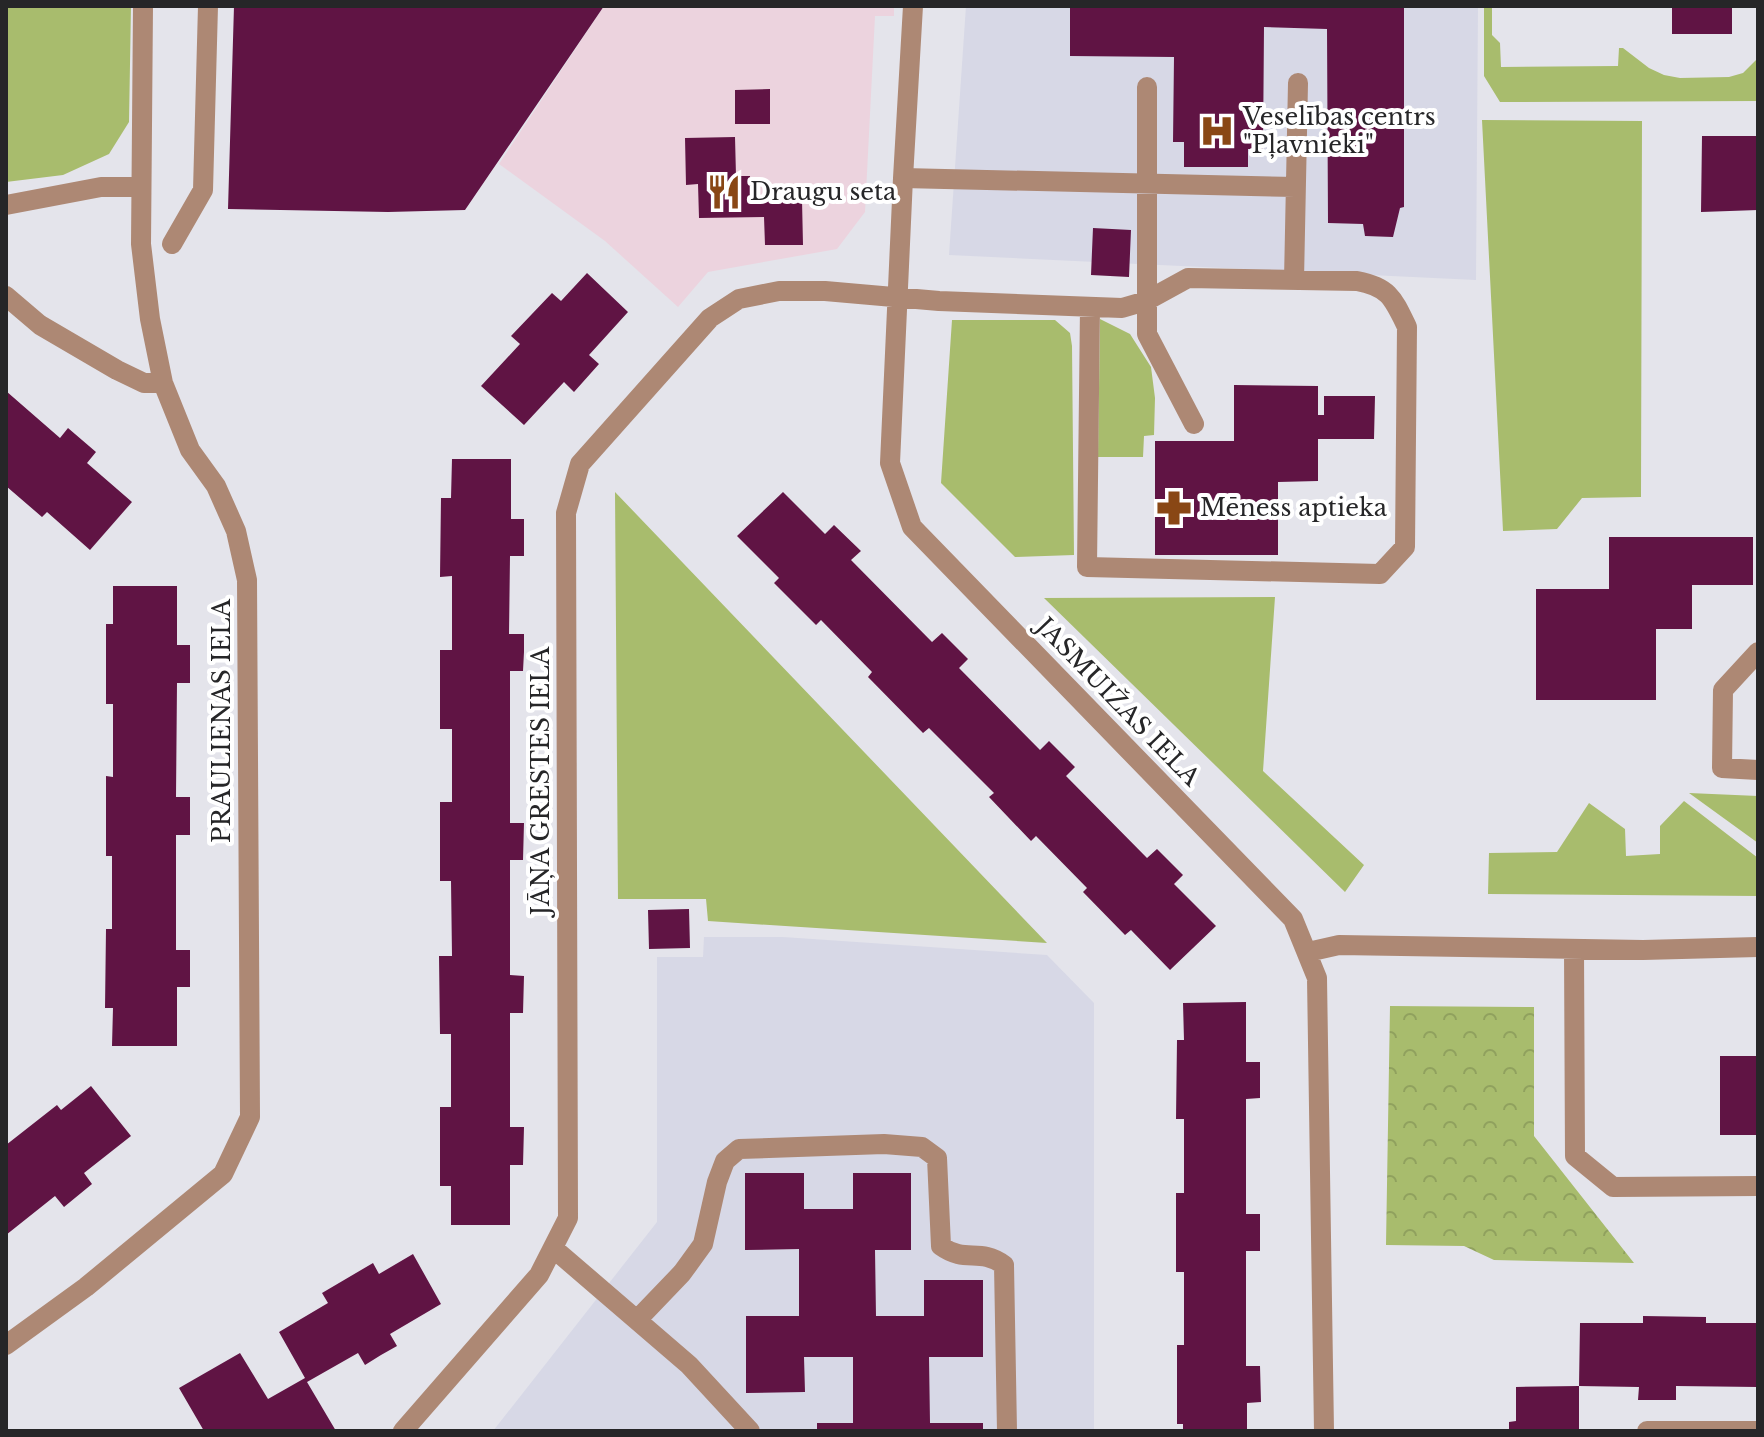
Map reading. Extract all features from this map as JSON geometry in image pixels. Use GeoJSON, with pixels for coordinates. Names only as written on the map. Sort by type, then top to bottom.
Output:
{"type":"FeatureCollection","features":[{"type":"Feature","properties":{"kind":"street","name":"PRAULIENAS IELA"},"geometry":{"type":"LineString","coordinates":[[6,1345],[86,1287],[223,1174],[250,1117],[247,580],[236,531],[216,486],[190,450],[163,383],[145,282],[141,187],[143,6]]}},
{"type":"Feature","properties":{"kind":"street"},"geometry":{"type":"LineString","coordinates":[[172,244],[203,190],[208,6]]}},
{"type":"Feature","properties":{"kind":"street","name":"JASMUIŽAS IELA"},"geometry":{"type":"LineString","coordinates":[[913,6],[890,463],[912,527],[1293,919],[1308,952],[1317,978],[1324,1431]]}},
{"type":"Feature","properties":{"kind":"street"},"geometry":{"type":"LineString","coordinates":[[1294,280],[1298,83]]}},
{"type":"Feature","properties":{"kind":"street"},"geometry":{"type":"LineString","coordinates":[[1147,87],[1147,334],[1194,424]]}},
{"type":"Feature","properties":{"kind":"street"},"geometry":{"type":"LineString","coordinates":[[903,178],[1295,187]]}},
{"type":"Feature","properties":{"kind":"street"},"geometry":{"type":"LineString","coordinates":[[6,205],[101,187],[141,187]]}},
{"type":"Feature","properties":{"kind":"street","name":"JĀŅA GRESTES IELA"},"geometry":{"type":"LineString","coordinates":[[403,1431],[539,1275],[568,1218],[566,513],[580,464],[710,318],[739,299],[779,291],[1122,308],[1146,301],[1188,278],[1357,281],[1380,286],[1395,301],[1407,327],[1405,547],[1380,574],[1087,567],[1090,307]]}},
{"type":"Feature","properties":{"kind":"street"},"geometry":{"type":"LineString","coordinates":[[6,296],[40,325],[117,370],[144,383],[163,383]]}},
{"type":"Feature","properties":{"kind":"street"},"geometry":{"type":"LineString","coordinates":[[1758,652],[1723,690],[1722,768],[1758,770]]}},
{"type":"Feature","properties":{"kind":"street"},"geometry":{"type":"LineString","coordinates":[[1308,952],[1339,945],[1643,950],[1758,947]]}},
{"type":"Feature","properties":{"kind":"street"},"geometry":{"type":"LineString","coordinates":[[1574,949],[1575,1156],[1613,1187],[1758,1186]]}},
{"type":"Feature","properties":{"kind":"street"},"geometry":{"type":"LineString","coordinates":[[637,1320],[682,1273],[703,1244],[717,1182],[725,1161],[739,1149],[884,1144],[922,1147],[937,1158],[941,1246],[955,1256],[990,1255],[1004,1265],[1007,1431]]}},
{"type":"Feature","properties":{"kind":"street"},"geometry":{"type":"LineString","coordinates":[[553,1248],[689,1365],[750,1431]]}},
{"type":"Feature","properties":{"kind":"street"},"geometry":{"type":"LineString","coordinates":[[1647,1431],[1758,1431]]}},
{"type":"Feature","properties":{"kind":"shaded area"},"geometry":{"type":"Polygon","coordinates":[[[604,6],[894,6],[894,16],[875,16],[865,212],[837,249],[708,272],[678,307],[605,241],[499,164],[604,6]]]}},
{"type":"Feature","properties":{"kind":"shaded area","name":"Veselības centrs \"Pļavnieki\""},"geometry":{"type":"Polygon","coordinates":[[[966,6],[1478,6],[1476,280],[949,255],[966,6]]]}},
{"type":"Feature","properties":{"kind":"shaded area"},"geometry":{"type":"Polygon","coordinates":[[[704,937],[783,937],[1047,955],[1094,1003],[1094,1431],[493,1431],[657,1222],[657,957],[703,957],[704,937]]]}},
{"type":"Feature","properties":{"kind":"green space"},"geometry":{"type":"Polygon","coordinates":[[[6,6],[131,6],[129,122],[109,154],[63,175],[6,182],[6,6]]]}},
{"type":"Feature","properties":{"kind":"green space"},"geometry":{"type":"Polygon","coordinates":[[[1484,6],[1492,6],[1492,35],[1500,43],[1501,67],[1618,66],[1619,48],[1623,48],[1649,68],[1664,75],[1680,78],[1729,77],[1743,73],[1758,58],[1758,101],[1500,102],[1484,76],[1484,6]]]}},
{"type":"Feature","properties":{"kind":"green space"},"geometry":{"type":"Polygon","coordinates":[[[1482,120],[1642,121],[1641,497],[1582,498],[1557,529],[1503,531],[1482,120]]]}},
{"type":"Feature","properties":{"kind":"green space"},"geometry":{"type":"Polygon","coordinates":[[[1100,319],[1130,334],[1151,367],[1155,398],[1154,435],[1144,436],[1143,457],[1098,457],[1100,319]]]}},
{"type":"Feature","properties":{"kind":"green space"},"geometry":{"type":"Polygon","coordinates":[[[952,320],[1055,320],[1070,333],[1074,555],[1015,557],[941,483],[952,320]]]}},
{"type":"Feature","properties":{"kind":"green space"},"geometry":{"type":"Polygon","coordinates":[[[615,492],[1047,943],[708,921],[706,899],[618,899],[615,492]]]}},
{"type":"Feature","properties":{"kind":"green space"},"geometry":{"type":"Polygon","coordinates":[[[1275,597],[1263,771],[1364,865],[1345,892],[1044,598],[1275,597]]]}},
{"type":"Feature","properties":{"kind":"green space"},"geometry":{"type":"Polygon","coordinates":[[[1689,793],[1758,796],[1758,843],[1689,793]]]}},
{"type":"Feature","properties":{"kind":"green space"},"geometry":{"type":"Polygon","coordinates":[[[1684,801],[1758,858],[1758,896],[1488,894],[1489,853],[1557,852],[1589,803],[1625,829],[1626,856],[1660,854],[1660,826],[1684,801]]]}},
{"type":"Feature","properties":{"kind":"green space"},"geometry":{"type":"Polygon","coordinates":[[[1390,1006],[1534,1007],[1534,1136],[1634,1263],[1494,1260],[1464,1246],[1386,1245],[1390,1006]]]}},
{"type":"Feature","properties":{"kind":"building"},"geometry":{"type":"Polygon","coordinates":[[[234,6],[604,6],[465,210],[388,212],[228,209],[234,6]]]}},
{"type":"Feature","properties":{"kind":"building"},"geometry":{"type":"Polygon","coordinates":[[[1070,6],[1404,6],[1404,207],[1400,208],[1393,237],[1365,236],[1363,224],[1328,223],[1327,29],[1264,27],[1263,149],[1248,149],[1248,167],[1184,167],[1184,142],[1173,142],[1174,57],[1070,56],[1070,6]]]}},
{"type":"Feature","properties":{"kind":"building"},"geometry":{"type":"Polygon","coordinates":[[[1672,6],[1732,6],[1732,34],[1672,34],[1672,6]]]}},
{"type":"Feature","properties":{"kind":"building"},"geometry":{"type":"Polygon","coordinates":[[[770,89],[770,124],[735,124],[735,90],[770,89]]]}},
{"type":"Feature","properties":{"kind":"building"},"geometry":{"type":"Polygon","coordinates":[[[1702,136],[1758,136],[1758,210],[1701,212],[1702,136]]]}},
{"type":"Feature","properties":{"kind":"building","name":"Draugu seta"},"geometry":{"type":"Polygon","coordinates":[[[735,137],[736,176],[750,176],[751,201],[802,200],[803,245],[765,245],[764,217],[699,218],[698,184],[686,185],[685,138],[735,137]]]}},
{"type":"Feature","properties":{"kind":"building"},"geometry":{"type":"Polygon","coordinates":[[[1093,228],[1131,230],[1129,277],[1091,275],[1093,228]]]}},
{"type":"Feature","properties":{"kind":"building"},"geometry":{"type":"Polygon","coordinates":[[[587,273],[628,312],[589,355],[599,364],[574,392],[564,382],[524,425],[481,386],[520,344],[511,336],[552,293],[561,301],[587,273]]]}},
{"type":"Feature","properties":{"kind":"building"},"geometry":{"type":"Polygon","coordinates":[[[1234,385],[1318,386],[1318,415],[1324,415],[1324,396],[1375,396],[1374,439],[1318,439],[1318,481],[1278,482],[1278,555],[1155,555],[1155,441],[1234,441],[1234,385]]]}},
{"type":"Feature","properties":{"kind":"building"},"geometry":{"type":"Polygon","coordinates":[[[6,391],[60,438],[68,428],[96,452],[87,463],[132,502],[90,550],[47,512],[42,517],[6,486],[6,391]]]}},
{"type":"Feature","properties":{"kind":"building"},"geometry":{"type":"Polygon","coordinates":[[[452,459],[511,459],[511,519],[524,519],[524,556],[510,556],[509,634],[524,634],[524,652],[523,671],[510,671],[510,823],[524,823],[523,860],[510,860],[510,975],[524,976],[523,1013],[510,1013],[510,1127],[524,1127],[523,1165],[510,1165],[510,1225],[451,1225],[451,1186],[440,1186],[440,1107],[451,1107],[451,1034],[440,1034],[439,956],[452,956],[451,881],[440,881],[440,802],[452,802],[452,729],[440,729],[440,650],[452,650],[452,576],[440,577],[441,498],[451,498],[452,459]]]}},
{"type":"Feature","properties":{"kind":"building"},"geometry":{"type":"Polygon","coordinates":[[[783,492],[825,534],[834,525],[861,551],[851,560],[932,642],[942,633],[968,659],[959,668],[1040,750],[1049,741],[1075,767],[1066,776],[1147,858],[1157,849],[1183,875],[1174,884],[1216,926],[1170,970],[1131,930],[1125,935],[1083,892],[1087,888],[1036,836],[1031,841],[989,797],[994,793],[929,728],[923,733],[868,677],[872,672],[821,620],[816,625],[774,583],[779,578],[737,536],[783,492]]]}},
{"type":"Feature","properties":{"kind":"building"},"geometry":{"type":"Polygon","coordinates":[[[1609,537],[1753,537],[1753,585],[1692,585],[1692,629],[1656,629],[1656,700],[1536,700],[1536,589],[1609,589],[1609,537]]]}},
{"type":"Feature","properties":{"kind":"building"},"geometry":{"type":"Polygon","coordinates":[[[113,586],[177,586],[177,645],[190,645],[190,683],[177,683],[176,797],[190,797],[190,835],[176,835],[176,950],[190,950],[190,987],[177,987],[177,1046],[112,1046],[113,1008],[105,1008],[106,929],[112,929],[112,856],[106,856],[106,776],[113,777],[113,704],[106,704],[106,624],[113,624],[113,586]]]}},
{"type":"Feature","properties":{"kind":"building"},"geometry":{"type":"Polygon","coordinates":[[[689,909],[690,948],[649,949],[648,910],[689,909]]]}},
{"type":"Feature","properties":{"kind":"building"},"geometry":{"type":"Polygon","coordinates":[[[1246,1002],[1246,1062],[1260,1062],[1260,1098],[1246,1099],[1246,1214],[1260,1214],[1260,1251],[1246,1251],[1246,1366],[1260,1366],[1261,1402],[1247,1403],[1247,1431],[1183,1431],[1183,1424],[1177,1424],[1177,1345],[1184,1345],[1184,1272],[1176,1272],[1176,1193],[1184,1193],[1184,1119],[1176,1119],[1177,1040],[1184,1040],[1183,1003],[1246,1002]]]}},
{"type":"Feature","properties":{"kind":"building"},"geometry":{"type":"Polygon","coordinates":[[[1720,1056],[1758,1056],[1758,1135],[1720,1135],[1720,1056]]]}},
{"type":"Feature","properties":{"kind":"building"},"geometry":{"type":"Polygon","coordinates":[[[91,1086],[131,1136],[84,1173],[92,1184],[64,1207],[55,1196],[6,1235],[6,1145],[57,1105],[61,1110],[91,1086]]]}},
{"type":"Feature","properties":{"kind":"building"},"geometry":{"type":"Polygon","coordinates":[[[745,1173],[804,1173],[804,1209],[853,1209],[853,1173],[911,1173],[911,1250],[875,1250],[876,1316],[924,1316],[924,1280],[983,1280],[983,1357],[929,1357],[930,1423],[983,1423],[983,1431],[817,1431],[817,1423],[853,1423],[853,1357],[804,1357],[805,1392],[746,1393],[746,1316],[799,1316],[799,1249],[745,1250],[745,1173]]]}},
{"type":"Feature","properties":{"kind":"building"},"geometry":{"type":"Polygon","coordinates":[[[413,1254],[441,1304],[390,1334],[397,1346],[365,1365],[358,1353],[307,1382],[336,1431],[204,1431],[179,1388],[240,1353],[268,1399],[305,1378],[279,1332],[328,1303],[322,1293],[373,1263],[379,1274],[413,1254]]]}},
{"type":"Feature","properties":{"kind":"building"},"geometry":{"type":"Polygon","coordinates":[[[1643,1316],[1706,1317],[1706,1323],[1758,1323],[1758,1387],[1676,1386],[1676,1400],[1638,1400],[1639,1387],[1579,1386],[1580,1323],[1643,1323],[1643,1316]]]}},
{"type":"Feature","properties":{"kind":"building"},"geometry":{"type":"Polygon","coordinates":[[[1579,1386],[1579,1431],[1509,1431],[1509,1422],[1516,1421],[1516,1387],[1579,1386]]]}},
{"type":"Feature","properties":{"kind":"place","name":"Veselības centrs \"Pļavnieki\""},"geometry":{"type":"Point","coordinates":[1217,131]}},
{"type":"Feature","properties":{"kind":"place","name":"Draugu seta"},"geometry":{"type":"Point","coordinates":[724,192]}},
{"type":"Feature","properties":{"kind":"place","name":"Mēness aptieka"},"geometry":{"type":"Point","coordinates":[1174,508]}}]}
